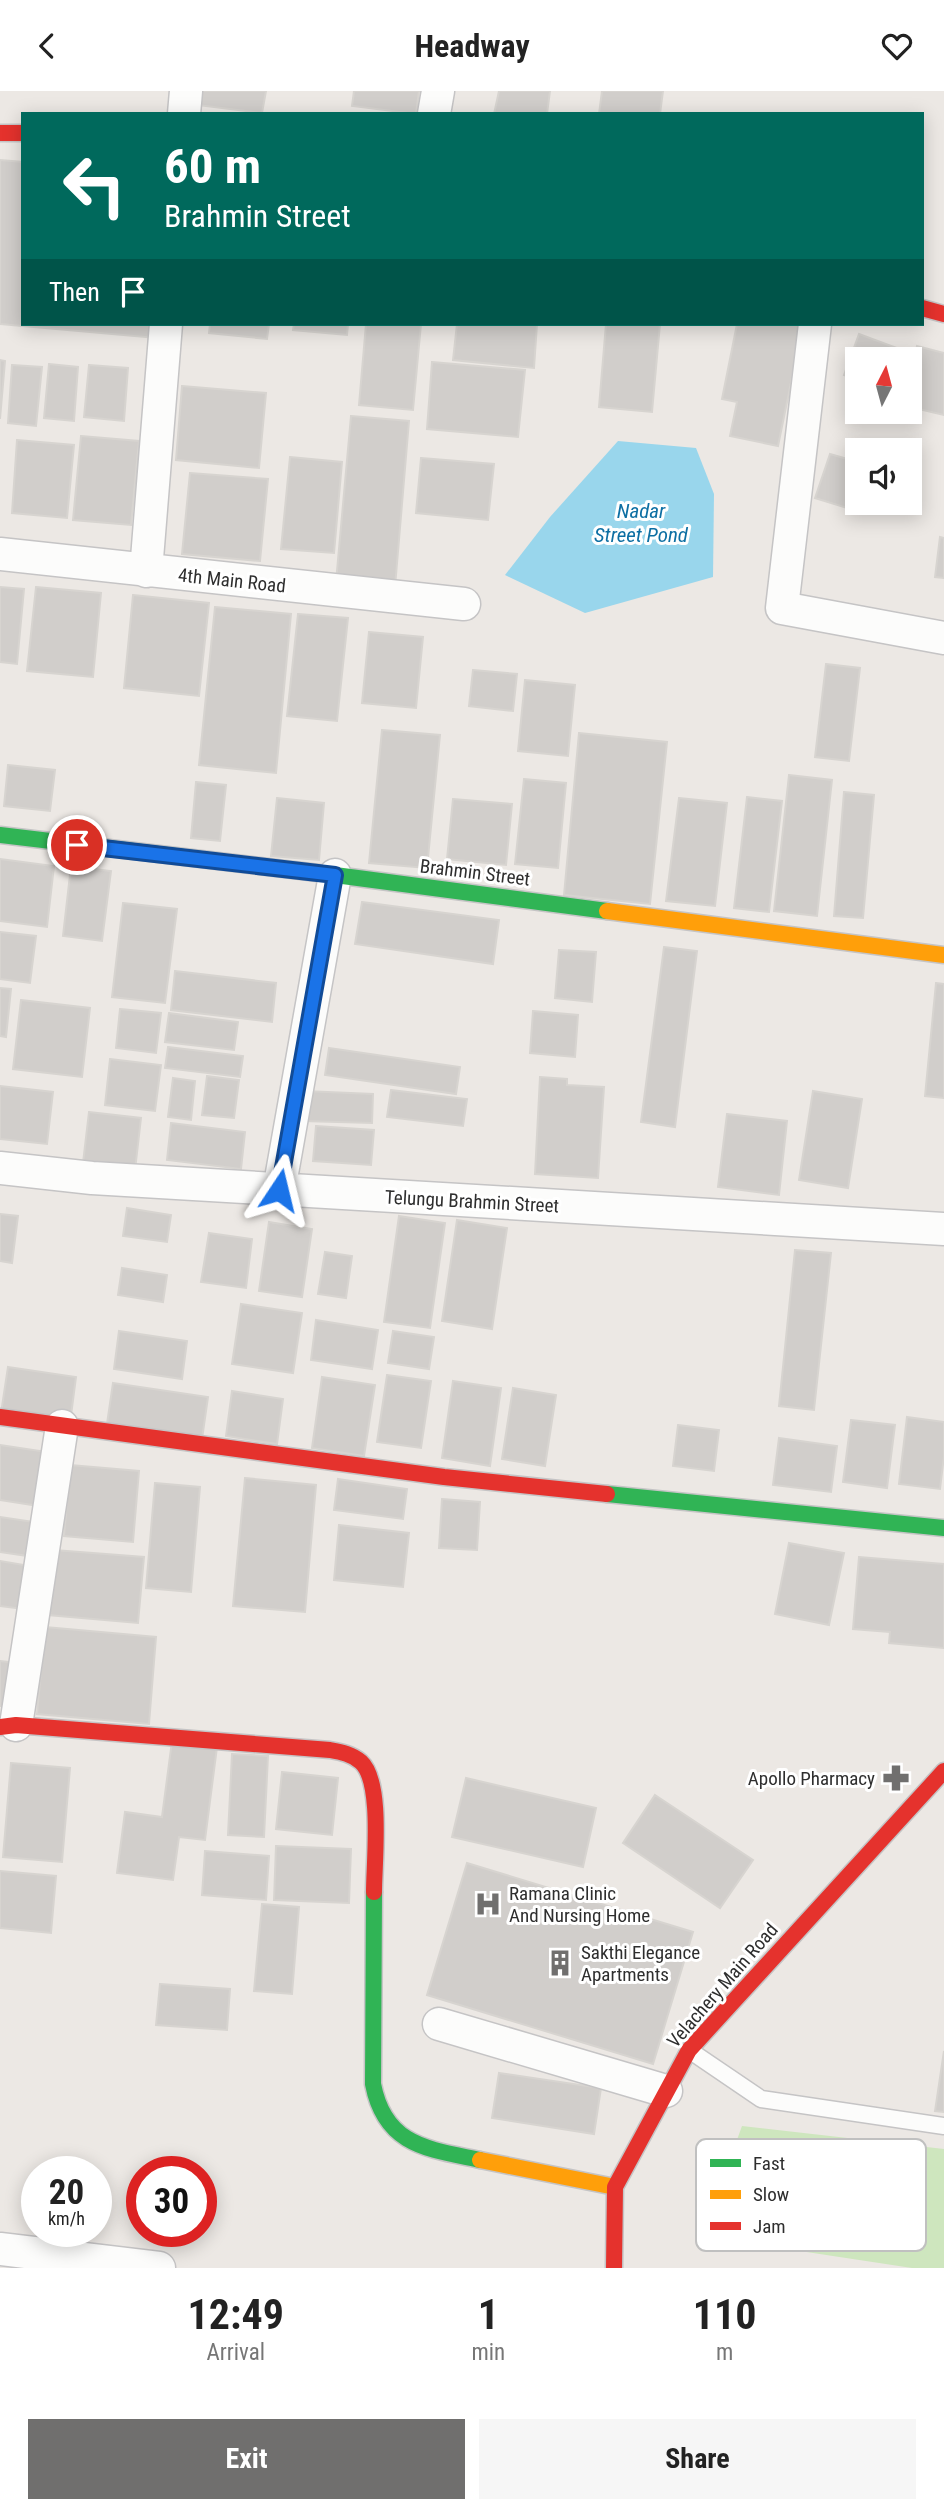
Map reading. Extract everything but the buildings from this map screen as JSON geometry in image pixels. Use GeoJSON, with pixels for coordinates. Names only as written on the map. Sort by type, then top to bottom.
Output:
{"type":"FeatureCollection","features":[{"type":"Feature","properties":{"kind":"street"},"geometry":{"type":"LineString","coordinates":[[184,112],[186,91]]}},
{"type":"Feature","properties":{"kind":"street"},"geometry":{"type":"LineString","coordinates":[[434,112],[438,91]]}},
{"type":"Feature","properties":{"kind":"street"},"geometry":{"type":"LineString","coordinates":[[0,132],[21,133]]}},
{"type":"Feature","properties":{"kind":"street"},"geometry":{"type":"LineString","coordinates":[[924,309],[944,314]]}},
{"type":"Feature","properties":{"kind":"street"},"geometry":{"type":"LineString","coordinates":[[146,571],[166,326]]}},
{"type":"Feature","properties":{"kind":"street"},"geometry":{"type":"LineString","coordinates":[[815,326],[782,608],[944,638]]}},
{"type":"Feature","properties":{"kind":"street","name":"4th Main Road"},"geometry":{"type":"LineString","coordinates":[[0,554],[464,604]]}},
{"type":"Feature","properties":{"kind":"street","name":"Brahmin Street"},"geometry":{"type":"LineString","coordinates":[[0,835],[335,875],[944,955]]}},
{"type":"Feature","properties":{"kind":"street"},"geometry":{"type":"LineString","coordinates":[[279,1190],[335,875]]}},
{"type":"Feature","properties":{"kind":"street","name":"Telungu Brahmin Street"},"geometry":{"type":"LineString","coordinates":[[0,1168],[92,1178],[944,1229]]}},
{"type":"Feature","properties":{"kind":"street"},"geometry":{"type":"LineString","coordinates":[[0,1417],[444,1477],[944,1528]]}},
{"type":"Feature","properties":{"kind":"street"},"geometry":{"type":"LineString","coordinates":[[62,1426],[8,1726],[330,1751],[349,1754],[365,1764],[373,1784],[374,1813],[373,2084],[376,2104],[400,2136],[423,2148],[615,2187]]}},
{"type":"Feature","properties":{"kind":"street","name":"Velachery Main Road"},"geometry":{"type":"LineString","coordinates":[[614,2268],[615,2187],[689,2049],[944,1771]]}},
{"type":"Feature","properties":{"kind":"street"},"geometry":{"type":"LineString","coordinates":[[439,2024],[666,2091]]}},
{"type":"Feature","properties":{"kind":"street"},"geometry":{"type":"LineString","coordinates":[[0,2249],[167,2268]]}},
{"type":"Feature","properties":{"kind":"lane"},"geometry":{"type":"LineString","coordinates":[[689,2049],[761,2099],[944,2126]]}},
{"type":"Feature","properties":{"kind":"green space"},"geometry":{"type":"Polygon","coordinates":[[[742,2126],[856,2139],[737,2139],[742,2126]]]}},
{"type":"Feature","properties":{"kind":"green space"},"geometry":{"type":"Polygon","coordinates":[[[926,2147],[944,2149],[944,2268],[912,2268],[800,2251],[926,2251],[926,2147]]]}},
{"type":"Feature","properties":{"kind":"water","name":"Nadar Street Pond"},"geometry":{"type":"Polygon","coordinates":[[[618,441],[696,448],[714,494],[713,577],[585,613],[505,575],[550,517],[618,441]]]}},
{"type":"Feature","properties":{"kind":"traffic: fast"},"geometry":{"type":"LineString","coordinates":[[0,835],[607,911]]}},
{"type":"Feature","properties":{"kind":"traffic: fast"},"geometry":{"type":"LineString","coordinates":[[607,1494],[944,1528]]}},
{"type":"Feature","properties":{"kind":"traffic: fast"},"geometry":{"type":"LineString","coordinates":[[374,1892],[373,2084],[379,2105],[387,2120],[398,2132],[412,2141],[443,2152],[480,2160]]}},
{"type":"Feature","properties":{"kind":"traffic: slow"},"geometry":{"type":"LineString","coordinates":[[607,911],[944,955]]}},
{"type":"Feature","properties":{"kind":"traffic: slow"},"geometry":{"type":"LineString","coordinates":[[480,2160],[615,2187]]}},
{"type":"Feature","properties":{"kind":"traffic: jam"},"geometry":{"type":"LineString","coordinates":[[0,133],[21,133]]}},
{"type":"Feature","properties":{"kind":"traffic: jam"},"geometry":{"type":"LineString","coordinates":[[924,309],[944,314]]}},
{"type":"Feature","properties":{"kind":"traffic: jam"},"geometry":{"type":"LineString","coordinates":[[0,1417],[444,1477],[607,1494]]}},
{"type":"Feature","properties":{"kind":"traffic: jam"},"geometry":{"type":"LineString","coordinates":[[0,1727],[16,1725],[330,1750],[350,1755],[361,1762],[368,1772],[375,1804],[374,1892]]}},
{"type":"Feature","properties":{"kind":"traffic: jam"},"geometry":{"type":"LineString","coordinates":[[614,2268],[615,2187],[689,2050],[944,1771]]}},
{"type":"Feature","properties":{"kind":"place","name":"Apollo Pharmacy"},"geometry":{"type":"Point","coordinates":[896,1778]}},
{"type":"Feature","properties":{"kind":"place","name":"Ramana Clinic And Nursing Home"},"geometry":{"type":"Point","coordinates":[488,1904]}},
{"type":"Feature","properties":{"kind":"place","name":"Sakthi Elegance Apartments"},"geometry":{"type":"Point","coordinates":[560,1963]}},
{"type":"Feature","properties":{"kind":"route"},"geometry":{"type":"LineString","coordinates":[[77,845],[335,875],[279,1190]]}}]}
